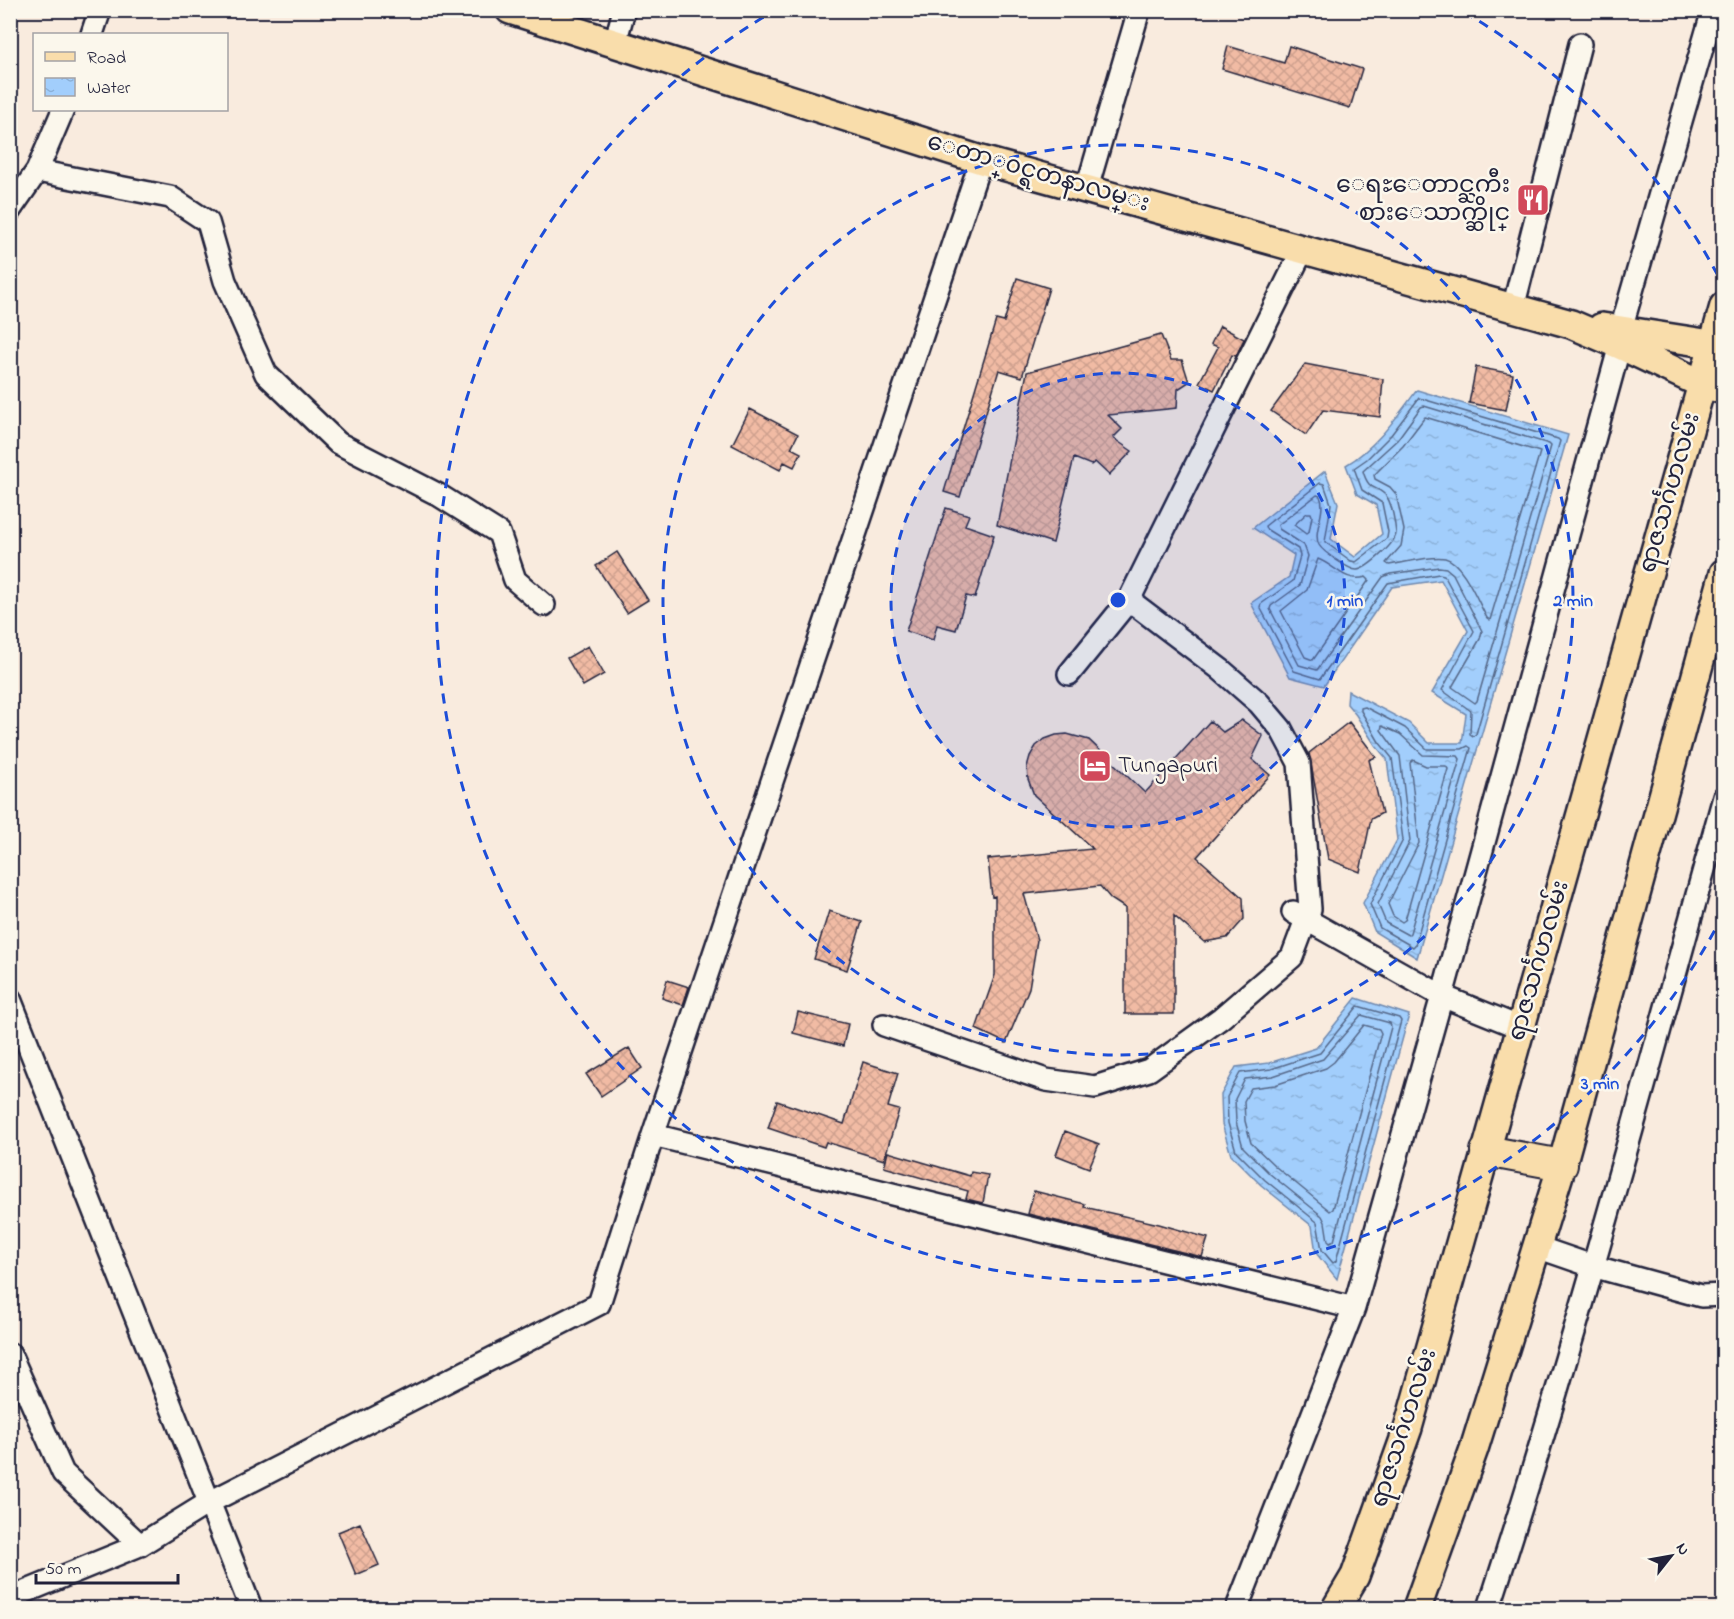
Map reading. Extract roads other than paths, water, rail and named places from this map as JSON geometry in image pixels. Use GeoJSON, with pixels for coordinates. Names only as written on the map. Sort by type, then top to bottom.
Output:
{"type":"FeatureCollection","features":[{"type":"Feature","properties":{"kind":"highway"},"geometry":{"type":"LineString","coordinates":[[1486,1151],[1562,1165]]}},
{"type":"Feature","properties":{"kind":"main road","name":"ေတာ္၀င္ရတနာလမ္း"},"geometry":{"type":"LineString","coordinates":[[510,10],[981,160],[1513,308],[1621,337],[1718,345]]}},
{"type":"Feature","properties":{"kind":"main road","name":"ရာဇသင်္ဂဟလမ်း"},"geometry":{"type":"LineString","coordinates":[[1336,1608],[1355,1576],[1408,1428],[1521,1028],[1713,387],[1724,306]]}},
{"type":"Feature","properties":{"kind":"main road"},"geometry":{"type":"LineString","coordinates":[[1621,337],[1713,387]]}},
{"type":"Feature","properties":{"kind":"main road"},"geometry":{"type":"LineString","coordinates":[[1417,1608],[1474,1449],[1562,1165],[1714,646],[1724,573]]}},
{"type":"Feature","properties":{"kind":"street"},"geometry":{"type":"LineString","coordinates":[[92,33],[100,10]]}},
{"type":"Feature","properties":{"kind":"street"},"geometry":{"type":"LineString","coordinates":[[615,43],[624,10]]}},
{"type":"Feature","properties":{"kind":"street"},"geometry":{"type":"LineString","coordinates":[[1087,188],[1139,10]]}},
{"type":"Feature","properties":{"kind":"street"},"geometry":{"type":"LineString","coordinates":[[1238,1608],[1354,1308],[1713,10]]}},
{"type":"Feature","properties":{"kind":"street"},"geometry":{"type":"LineString","coordinates":[[1513,308],[1580,44]]}},
{"type":"Feature","properties":{"kind":"street"},"geometry":{"type":"LineString","coordinates":[[10,210],[37,171],[63,111]]}},
{"type":"Feature","properties":{"kind":"street"},"geometry":{"type":"LineString","coordinates":[[10,1598],[140,1545],[208,1503],[599,1305],[653,1135],[981,160]]}},
{"type":"Feature","properties":{"kind":"street"},"geometry":{"type":"LineString","coordinates":[[37,171],[170,197],[208,222],[225,281],[266,374],[338,443],[437,494],[499,533],[515,580],[544,605]]}},
{"type":"Feature","properties":{"kind":"street"},"geometry":{"type":"LineString","coordinates":[[1069,674],[1129,600],[1303,249]]}},
{"type":"Feature","properties":{"kind":"street"},"geometry":{"type":"LineString","coordinates":[[884,1024],[1046,1080],[1095,1087],[1149,1070],[1221,1018],[1292,957],[1300,916],[1310,909],[1299,762],[1281,729],[1259,704],[1220,669],[1129,600]]}},
{"type":"Feature","properties":{"kind":"street"},"geometry":{"type":"LineString","coordinates":[[1490,1608],[1592,1266],[1724,797]]}},
{"type":"Feature","properties":{"kind":"street"},"geometry":{"type":"LineString","coordinates":[[1300,916],[1442,996],[1521,1028]]}},
{"type":"Feature","properties":{"kind":"street"},"geometry":{"type":"LineString","coordinates":[[10,999],[251,1608]]}},
{"type":"Feature","properties":{"kind":"street"},"geometry":{"type":"LineString","coordinates":[[653,1135],[1354,1308]]}},
{"type":"Feature","properties":{"kind":"street"},"geometry":{"type":"LineString","coordinates":[[1537,1247],[1592,1266],[1701,1296],[1723,1297]]}},
{"type":"Feature","properties":{"kind":"street"},"geometry":{"type":"LineString","coordinates":[[10,1354],[63,1473],[140,1545]]}},
{"type":"Feature","properties":{"kind":"water"},"geometry":{"type":"Polygon","coordinates":[[[1417,390],[1568,435],[1417,958],[1375,932],[1363,903],[1397,840],[1387,759],[1347,704],[1348,691],[1409,723],[1429,743],[1462,743],[1466,714],[1432,693],[1468,631],[1441,580],[1392,587],[1324,686],[1290,677],[1251,603],[1289,577],[1294,555],[1253,528],[1325,471],[1338,503],[1331,539],[1355,557],[1382,534],[1376,505],[1357,494],[1346,465],[1376,441],[1417,390]]]}},
{"type":"Feature","properties":{"kind":"water"},"geometry":{"type":"Polygon","coordinates":[[[1356,998],[1409,1015],[1337,1279],[1316,1253],[1312,1226],[1261,1185],[1231,1155],[1222,1124],[1221,1095],[1236,1067],[1269,1063],[1316,1048],[1356,998]]]}},
{"type":"Feature","properties":{"kind":"place","name":"ေရႊေတာင္ႀကီး စားေသာက္ဆိုင္"},"geometry":{"type":"Point","coordinates":[1533,200]}},
{"type":"Feature","properties":{"kind":"place","name":"Tungapuri"},"geometry":{"type":"Point","coordinates":[1095,766]}}]}
